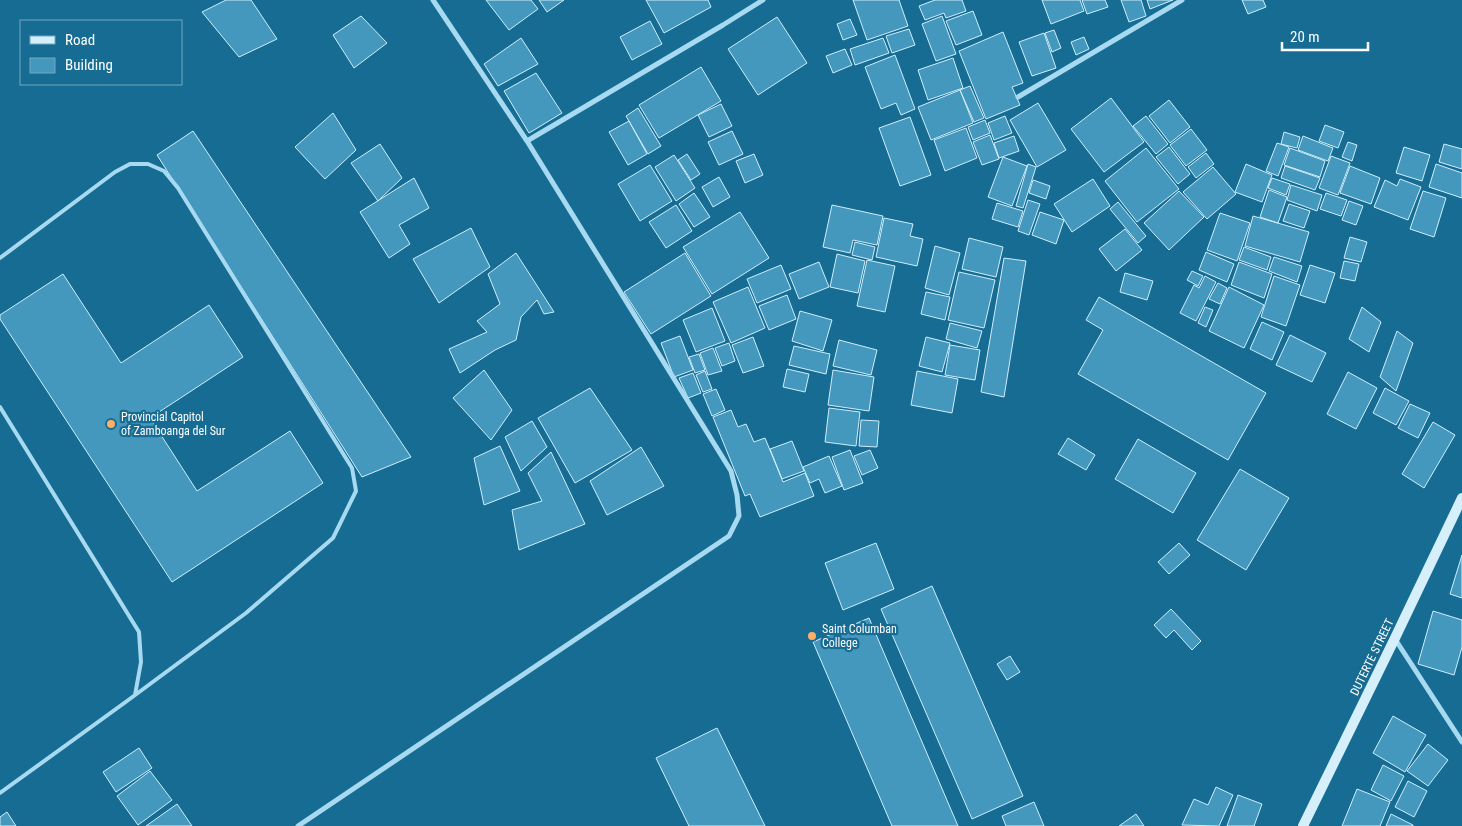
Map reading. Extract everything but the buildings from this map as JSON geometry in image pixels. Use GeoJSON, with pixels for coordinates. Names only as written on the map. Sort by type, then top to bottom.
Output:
{"type":"FeatureCollection","features":[{"type":"Feature","properties":{"kind":"main road","name":"DUTERTE STREET"},"geometry":{"type":"LineString","coordinates":[[1303,826],[1462,498]]}},
{"type":"Feature","properties":{"kind":"street"},"geometry":{"type":"LineString","coordinates":[[298,826],[729,536],[738,516],[738,495],[731,472],[527,141],[433,0]]}},
{"type":"Feature","properties":{"kind":"street"},"geometry":{"type":"LineString","coordinates":[[527,141],[763,0]]}},
{"type":"Feature","properties":{"kind":"street"},"geometry":{"type":"LineString","coordinates":[[1018,97],[1182,0]]}},
{"type":"Feature","properties":{"kind":"street"},"geometry":{"type":"LineString","coordinates":[[1395,638],[1462,742]]}},
{"type":"Feature","properties":{"kind":"lane"},"geometry":{"type":"LineString","coordinates":[[0,258],[115,172],[130,164],[148,164],[164,171],[178,188],[352,468],[356,491],[333,538],[246,612],[0,793]]}},
{"type":"Feature","properties":{"kind":"lane"},"geometry":{"type":"LineString","coordinates":[[0,407],[139,632],[141,662],[135,695]]}},
{"type":"Feature","properties":{"kind":"place","name":"Provincial Capitol of Zamboanga del Sur"},"geometry":{"type":"Point","coordinates":[111,424]}},
{"type":"Feature","properties":{"kind":"place","name":"Saint Columban College"},"geometry":{"type":"Point","coordinates":[812,636]}}]}
